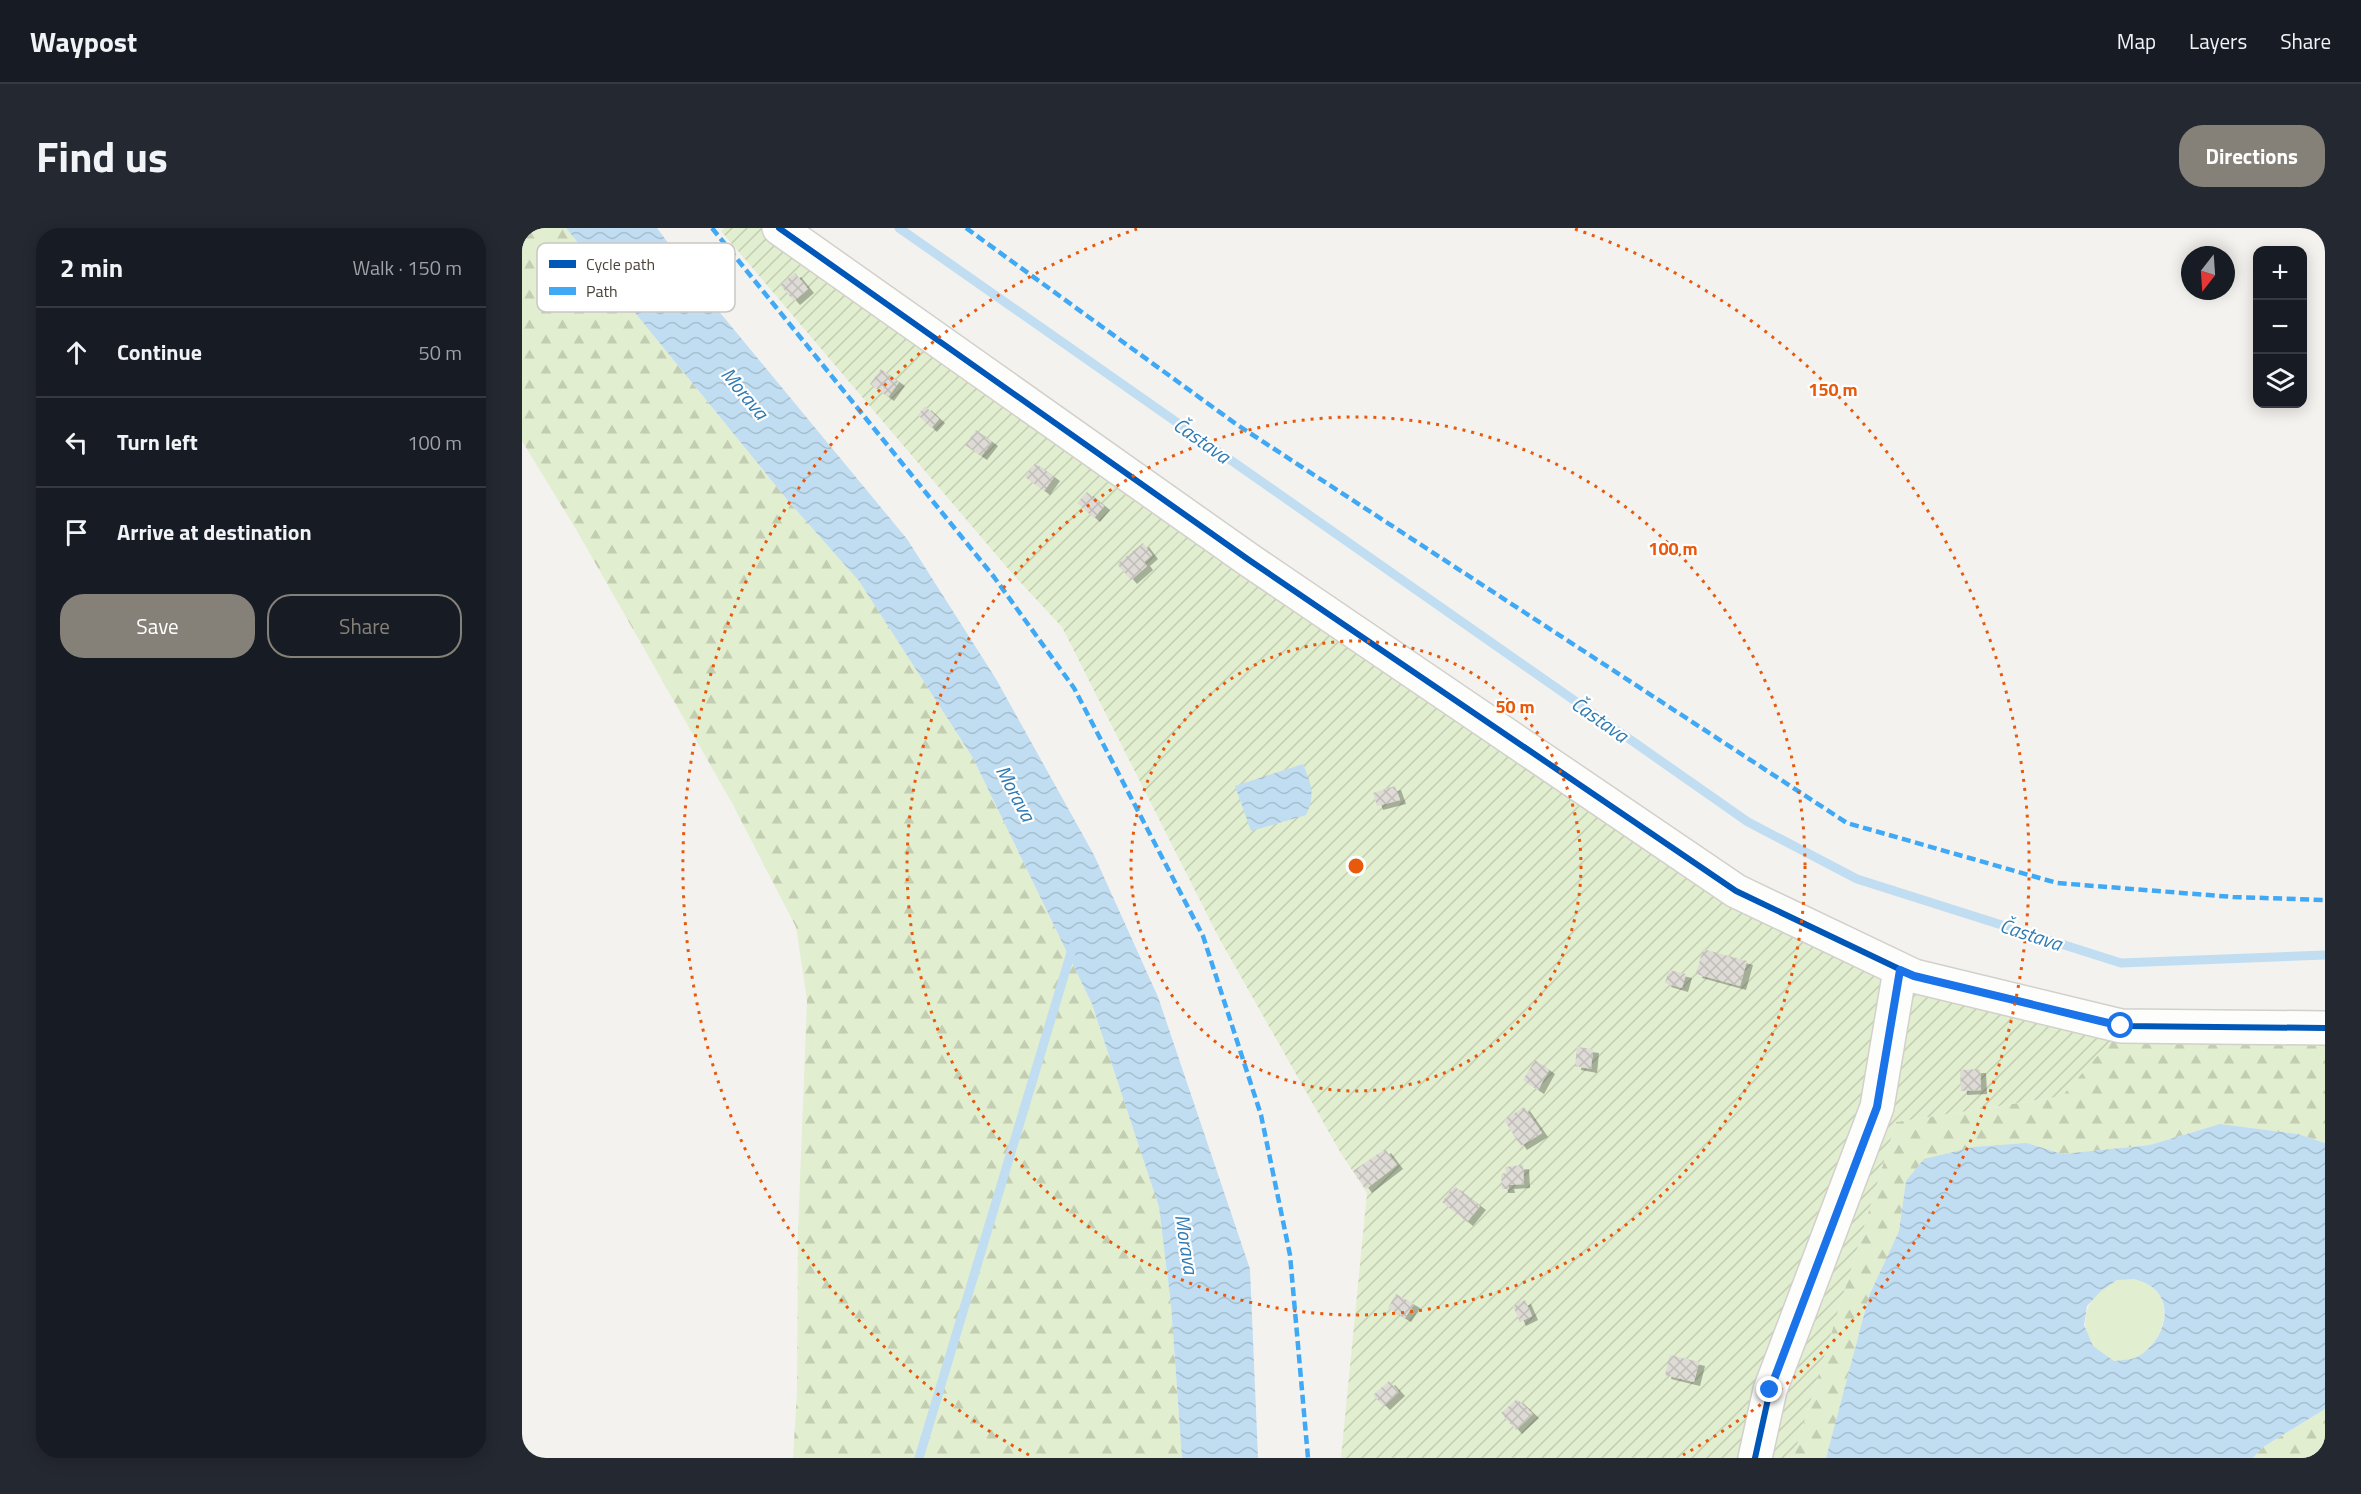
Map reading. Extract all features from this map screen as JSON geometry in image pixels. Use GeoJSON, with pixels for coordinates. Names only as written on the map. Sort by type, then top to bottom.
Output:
{"type":"FeatureCollection","features":[{"type":"Feature","properties":{"kind":"street"},"geometry":{"type":"LineString","coordinates":[[778,228],[1249,560],[1736,891],[1914,976],[2121,1026],[2325,1028]]}},
{"type":"Feature","properties":{"kind":"street"},"geometry":{"type":"LineString","coordinates":[[1755,1458],[1770,1390],[1877,1107],[1900,970]]}},
{"type":"Feature","properties":{"kind":"green space"},"geometry":{"type":"Polygon","coordinates":[[[522,228],[566,228],[578,243],[537,243],[537,312],[634,312],[790,503],[859,581],[973,758],[1092,1004],[1159,1207],[1171,1305],[1182,1458],[793,1458],[797,1393],[798,1232],[807,1000],[796,927],[732,803],[577,531],[522,441],[522,228]]]}},
{"type":"Feature","properties":{"kind":"green space"},"geometry":{"type":"Polygon","coordinates":[[[724,228],[770,228],[1732,898],[2114,1037],[2062,1096],[1896,1122],[1793,1458],[1341,1458],[1367,1193],[1339,1150],[1219,938],[1062,627],[1010,571],[735,247],[735,243],[731,243],[721,231],[724,228]]]}},
{"type":"Feature","properties":{"kind":"green space"},"geometry":{"type":"Polygon","coordinates":[[[2325,1020],[2325,1143],[2298,1134],[2220,1124],[2150,1145],[2062,1154],[2027,1143],[1906,1181],[1899,1231],[1869,1296],[1826,1458],[1793,1458],[1896,1122],[2062,1096],[2114,1037],[2325,1020]]]}},
{"type":"Feature","properties":{"kind":"green space"},"geometry":{"type":"Polygon","coordinates":[[[2120,1279],[2134,1279],[2150,1286],[2159,1295],[2164,1315],[2162,1325],[2159,1334],[2146,1351],[2135,1358],[2114,1361],[2099,1352],[2087,1335],[2085,1326],[2088,1307],[2099,1292],[2107,1286],[2120,1279]]]}},
{"type":"Feature","properties":{"kind":"green space"},"geometry":{"type":"Polygon","coordinates":[[[2325,1409],[2325,1458],[2253,1458],[2263,1447],[2325,1409]]]}},
{"type":"Feature","properties":{"kind":"water"},"geometry":{"type":"Polygon","coordinates":[[[566,228],[657,228],[668,243],[578,243],[566,228]]]}},
{"type":"Feature","properties":{"kind":"water","name":"Morava"},"geometry":{"type":"Polygon","coordinates":[[[634,312],[719,312],[907,539],[996,679],[1094,855],[1158,997],[1250,1269],[1258,1458],[1182,1458],[1171,1305],[1159,1207],[1092,1004],[973,758],[859,581],[790,503],[634,312]]]}},
{"type":"Feature","properties":{"kind":"water"},"geometry":{"type":"Polygon","coordinates":[[[1303,764],[1312,795],[1306,815],[1251,831],[1235,786],[1303,764]]]}},
{"type":"Feature","properties":{"kind":"water"},"geometry":{"type":"Polygon","coordinates":[[[2220,1124],[2298,1134],[2325,1143],[2325,1409],[2263,1447],[2253,1458],[1826,1458],[1869,1296],[1899,1231],[1906,1181],[1924,1159],[1974,1147],[2027,1143],[2062,1154],[2150,1145],[2220,1124]],[[2134,1279],[2117,1280],[2101,1291],[2087,1306],[2084,1325],[2093,1346],[2114,1361],[2135,1358],[2146,1351],[2163,1325],[2164,1305],[2160,1295],[2150,1286],[2134,1279]]]}},
{"type":"Feature","properties":{"kind":"building"},"geometry":{"type":"Polygon","coordinates":[[[795,273],[808,289],[794,301],[780,285],[795,273]]]}},
{"type":"Feature","properties":{"kind":"building"},"geometry":{"type":"Polygon","coordinates":[[[881,369],[899,382],[888,397],[870,384],[881,369]]]}},
{"type":"Feature","properties":{"kind":"building"},"geometry":{"type":"Polygon","coordinates":[[[925,406],[939,419],[931,428],[918,415],[925,406]]]}},
{"type":"Feature","properties":{"kind":"building"},"geometry":{"type":"Polygon","coordinates":[[[976,430],[992,442],[981,456],[965,445],[976,430]]]}},
{"type":"Feature","properties":{"kind":"building"},"geometry":{"type":"Polygon","coordinates":[[[1035,463],[1054,477],[1044,491],[1025,477],[1035,463]]]}},
{"type":"Feature","properties":{"kind":"building"},"geometry":{"type":"Polygon","coordinates":[[[1087,492],[1104,506],[1094,518],[1077,503],[1087,492]]]}},
{"type":"Feature","properties":{"kind":"building"},"geometry":{"type":"Polygon","coordinates":[[[1143,543],[1152,555],[1144,562],[1147,566],[1131,580],[1117,564],[1143,543]]]}},
{"type":"Feature","properties":{"kind":"building"},"geometry":{"type":"Polygon","coordinates":[[[1395,786],[1400,800],[1377,806],[1373,793],[1395,786]]]}},
{"type":"Feature","properties":{"kind":"building"},"geometry":{"type":"Polygon","coordinates":[[[1703,949],[1747,961],[1740,986],[1696,974],[1703,949]]]}},
{"type":"Feature","properties":{"kind":"building"},"geometry":{"type":"Polygon","coordinates":[[[1669,970],[1686,974],[1682,988],[1665,983],[1669,970]]]}},
{"type":"Feature","properties":{"kind":"building"},"geometry":{"type":"Polygon","coordinates":[[[1577,1047],[1593,1049],[1591,1069],[1575,1066],[1577,1047]]]}},
{"type":"Feature","properties":{"kind":"building"},"geometry":{"type":"Polygon","coordinates":[[[1535,1060],[1549,1070],[1538,1090],[1523,1080],[1535,1060]]]}},
{"type":"Feature","properties":{"kind":"building"},"geometry":{"type":"Polygon","coordinates":[[[1980,1069],[1981,1090],[1961,1091],[1960,1070],[1980,1069]]]}},
{"type":"Feature","properties":{"kind":"building"},"geometry":{"type":"Polygon","coordinates":[[[1524,1107],[1542,1133],[1521,1146],[1504,1120],[1524,1107]]]}},
{"type":"Feature","properties":{"kind":"building"},"geometry":{"type":"Polygon","coordinates":[[[1385,1149],[1397,1165],[1366,1189],[1353,1171],[1385,1149]]]}},
{"type":"Feature","properties":{"kind":"building"},"geometry":{"type":"Polygon","coordinates":[[[1523,1165],[1524,1184],[1508,1185],[1509,1189],[1502,1189],[1501,1174],[1506,1173],[1505,1167],[1523,1165]]]}},
{"type":"Feature","properties":{"kind":"building"},"geometry":{"type":"Polygon","coordinates":[[[1454,1186],[1480,1206],[1467,1222],[1442,1202],[1454,1186]]]}},
{"type":"Feature","properties":{"kind":"building"},"geometry":{"type":"Polygon","coordinates":[[[1396,1294],[1414,1304],[1405,1318],[1388,1308],[1396,1294]]]}},
{"type":"Feature","properties":{"kind":"building"},"geometry":{"type":"Polygon","coordinates":[[[1525,1300],[1532,1316],[1520,1322],[1513,1306],[1525,1300]]]}},
{"type":"Feature","properties":{"kind":"building"},"geometry":{"type":"Polygon","coordinates":[[[1670,1355],[1699,1362],[1694,1382],[1665,1375],[1670,1355]]]}},
{"type":"Feature","properties":{"kind":"building"},"geometry":{"type":"Polygon","coordinates":[[[1389,1381],[1399,1392],[1384,1406],[1373,1395],[1389,1381]]]}},
{"type":"Feature","properties":{"kind":"building"},"geometry":{"type":"Polygon","coordinates":[[[1517,1399],[1533,1414],[1516,1430],[1501,1413],[1517,1399]]]}},
{"type":"Feature","properties":{"kind":"waterway","name":"Častava"},"geometry":{"type":"LineString","coordinates":[[899,228],[1748,822],[1857,879],[2121,963],[2325,955]]}},
{"type":"Feature","properties":{"kind":"waterway"},"geometry":{"type":"LineString","coordinates":[[919,1458],[1073,946]]}},
{"type":"Feature","properties":{"kind":"marked path"},"geometry":{"type":"LineString","coordinates":[[712,228],[724,243]]}},
{"type":"Feature","properties":{"kind":"marked path"},"geometry":{"type":"LineString","coordinates":[[966,228],[1236,424],[1847,823],[2057,883],[2233,897],[2325,900]]}},
{"type":"Feature","properties":{"kind":"marked path"},"geometry":{"type":"LineString","coordinates":[[735,256],[994,577],[1074,688],[1203,936],[1261,1115],[1290,1255],[1308,1458]]}},
{"type":"Feature","properties":{"kind":"cycle path"},"geometry":{"type":"LineString","coordinates":[[779,228],[1249,560],[1736,891],[1914,976],[2121,1026],[2325,1028]]}},
{"type":"Feature","properties":{"kind":"cycle path"},"geometry":{"type":"LineString","coordinates":[[1755,1458],[1770,1390],[1877,1107],[1900,970]]}},
{"type":"Feature","properties":{"kind":"route"},"geometry":{"type":"LineString","coordinates":[[1770,1390],[1877,1107],[1900,970],[1914,976],[2121,1026]]}}]}
